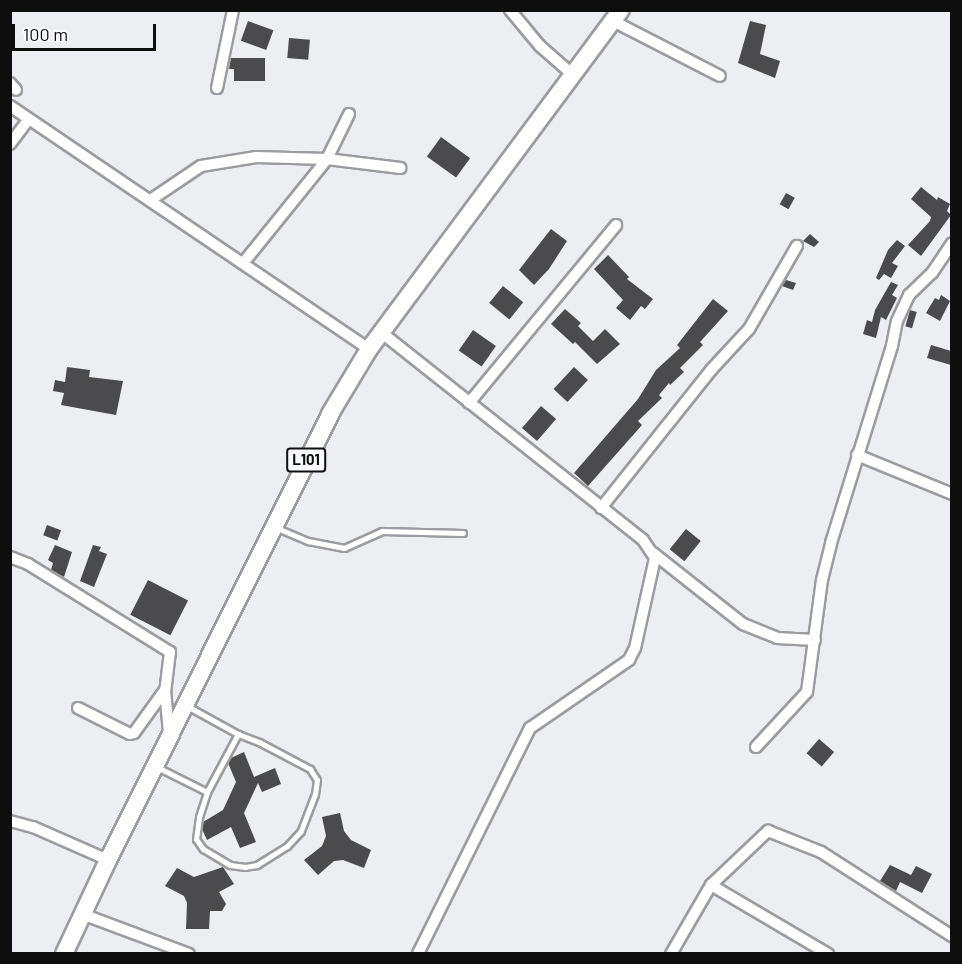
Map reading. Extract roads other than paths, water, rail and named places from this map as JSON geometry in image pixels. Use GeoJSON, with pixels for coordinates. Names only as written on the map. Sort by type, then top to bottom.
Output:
{"type":"FeatureCollection","features":[{"type":"Feature","properties":{"kind":"main road","name":"L101"},"geometry":{"type":"LineString","coordinates":[[64,954],[272,526],[330,414],[369,349],[617,16]]}},
{"type":"Feature","properties":{"kind":"street"},"geometry":{"type":"LineString","coordinates":[[217,88],[233,10]]}},
{"type":"Feature","properties":{"kind":"street"},"geometry":{"type":"LineString","coordinates":[[510,10],[540,46],[573,75]]}},
{"type":"Feature","properties":{"kind":"street"},"geometry":{"type":"LineString","coordinates":[[617,16],[720,76]]}},
{"type":"Feature","properties":{"kind":"street"},"geometry":{"type":"LineString","coordinates":[[10,106],[152,199],[369,349]]}},
{"type":"Feature","properties":{"kind":"street"},"geometry":{"type":"LineString","coordinates":[[244,262],[327,159],[349,114]]}},
{"type":"Feature","properties":{"kind":"street"},"geometry":{"type":"LineString","coordinates":[[10,144],[29,119]]}},
{"type":"Feature","properties":{"kind":"street"},"geometry":{"type":"LineString","coordinates":[[152,199],[201,166],[256,157],[327,159],[400,168]]}},
{"type":"Feature","properties":{"kind":"street"},"geometry":{"type":"LineString","coordinates":[[469,403],[616,225]]}},
{"type":"Feature","properties":{"kind":"street"},"geometry":{"type":"LineString","coordinates":[[756,747],[807,692],[822,580],[902,308],[909,295],[932,273],[951,243]]}},
{"type":"Feature","properties":{"kind":"street"},"geometry":{"type":"LineString","coordinates":[[602,508],[711,370],[749,329],[797,246]]}},
{"type":"Feature","properties":{"kind":"street"},"geometry":{"type":"LineString","coordinates":[[382,333],[643,540],[653,553],[743,624],[777,638],[815,640]]}},
{"type":"Feature","properties":{"kind":"street"},"geometry":{"type":"LineString","coordinates":[[857,455],[951,494]]}},
{"type":"Feature","properties":{"kind":"street"},"geometry":{"type":"LineString","coordinates":[[417,954],[530,728],[629,660],[635,648],[652,577],[655,558],[653,553]]}},
{"type":"Feature","properties":{"kind":"street"},"geometry":{"type":"LineString","coordinates":[[10,557],[28,564],[170,652],[165,690],[170,737]]}},
{"type":"Feature","properties":{"kind":"street"},"geometry":{"type":"LineString","coordinates":[[78,708],[130,734],[134,733],[165,690]]}},
{"type":"Feature","properties":{"kind":"street"},"geometry":{"type":"LineString","coordinates":[[10,821],[33,827],[108,860]]}},
{"type":"Feature","properties":{"kind":"street"},"geometry":{"type":"LineString","coordinates":[[671,954],[711,885],[768,831],[821,852],[951,936]]}},
{"type":"Feature","properties":{"kind":"street"},"geometry":{"type":"LineString","coordinates":[[711,885],[828,954]]}},
{"type":"Feature","properties":{"kind":"street"},"geometry":{"type":"LineString","coordinates":[[82,914],[189,954]]}},
{"type":"Feature","properties":{"kind":"lane"},"geometry":{"type":"LineString","coordinates":[[272,526],[308,541],[344,548],[382,531],[463,533]]}},
{"type":"Feature","properties":{"kind":"lane"},"geometry":{"type":"LineString","coordinates":[[185,704],[238,734],[310,769],[317,780],[315,794],[301,831],[287,846],[257,865],[245,867],[230,865],[203,849],[196,839],[199,817],[207,792],[238,734]]}},
{"type":"Feature","properties":{"kind":"lane"},"geometry":{"type":"LineString","coordinates":[[156,766],[207,792]]}}]}
